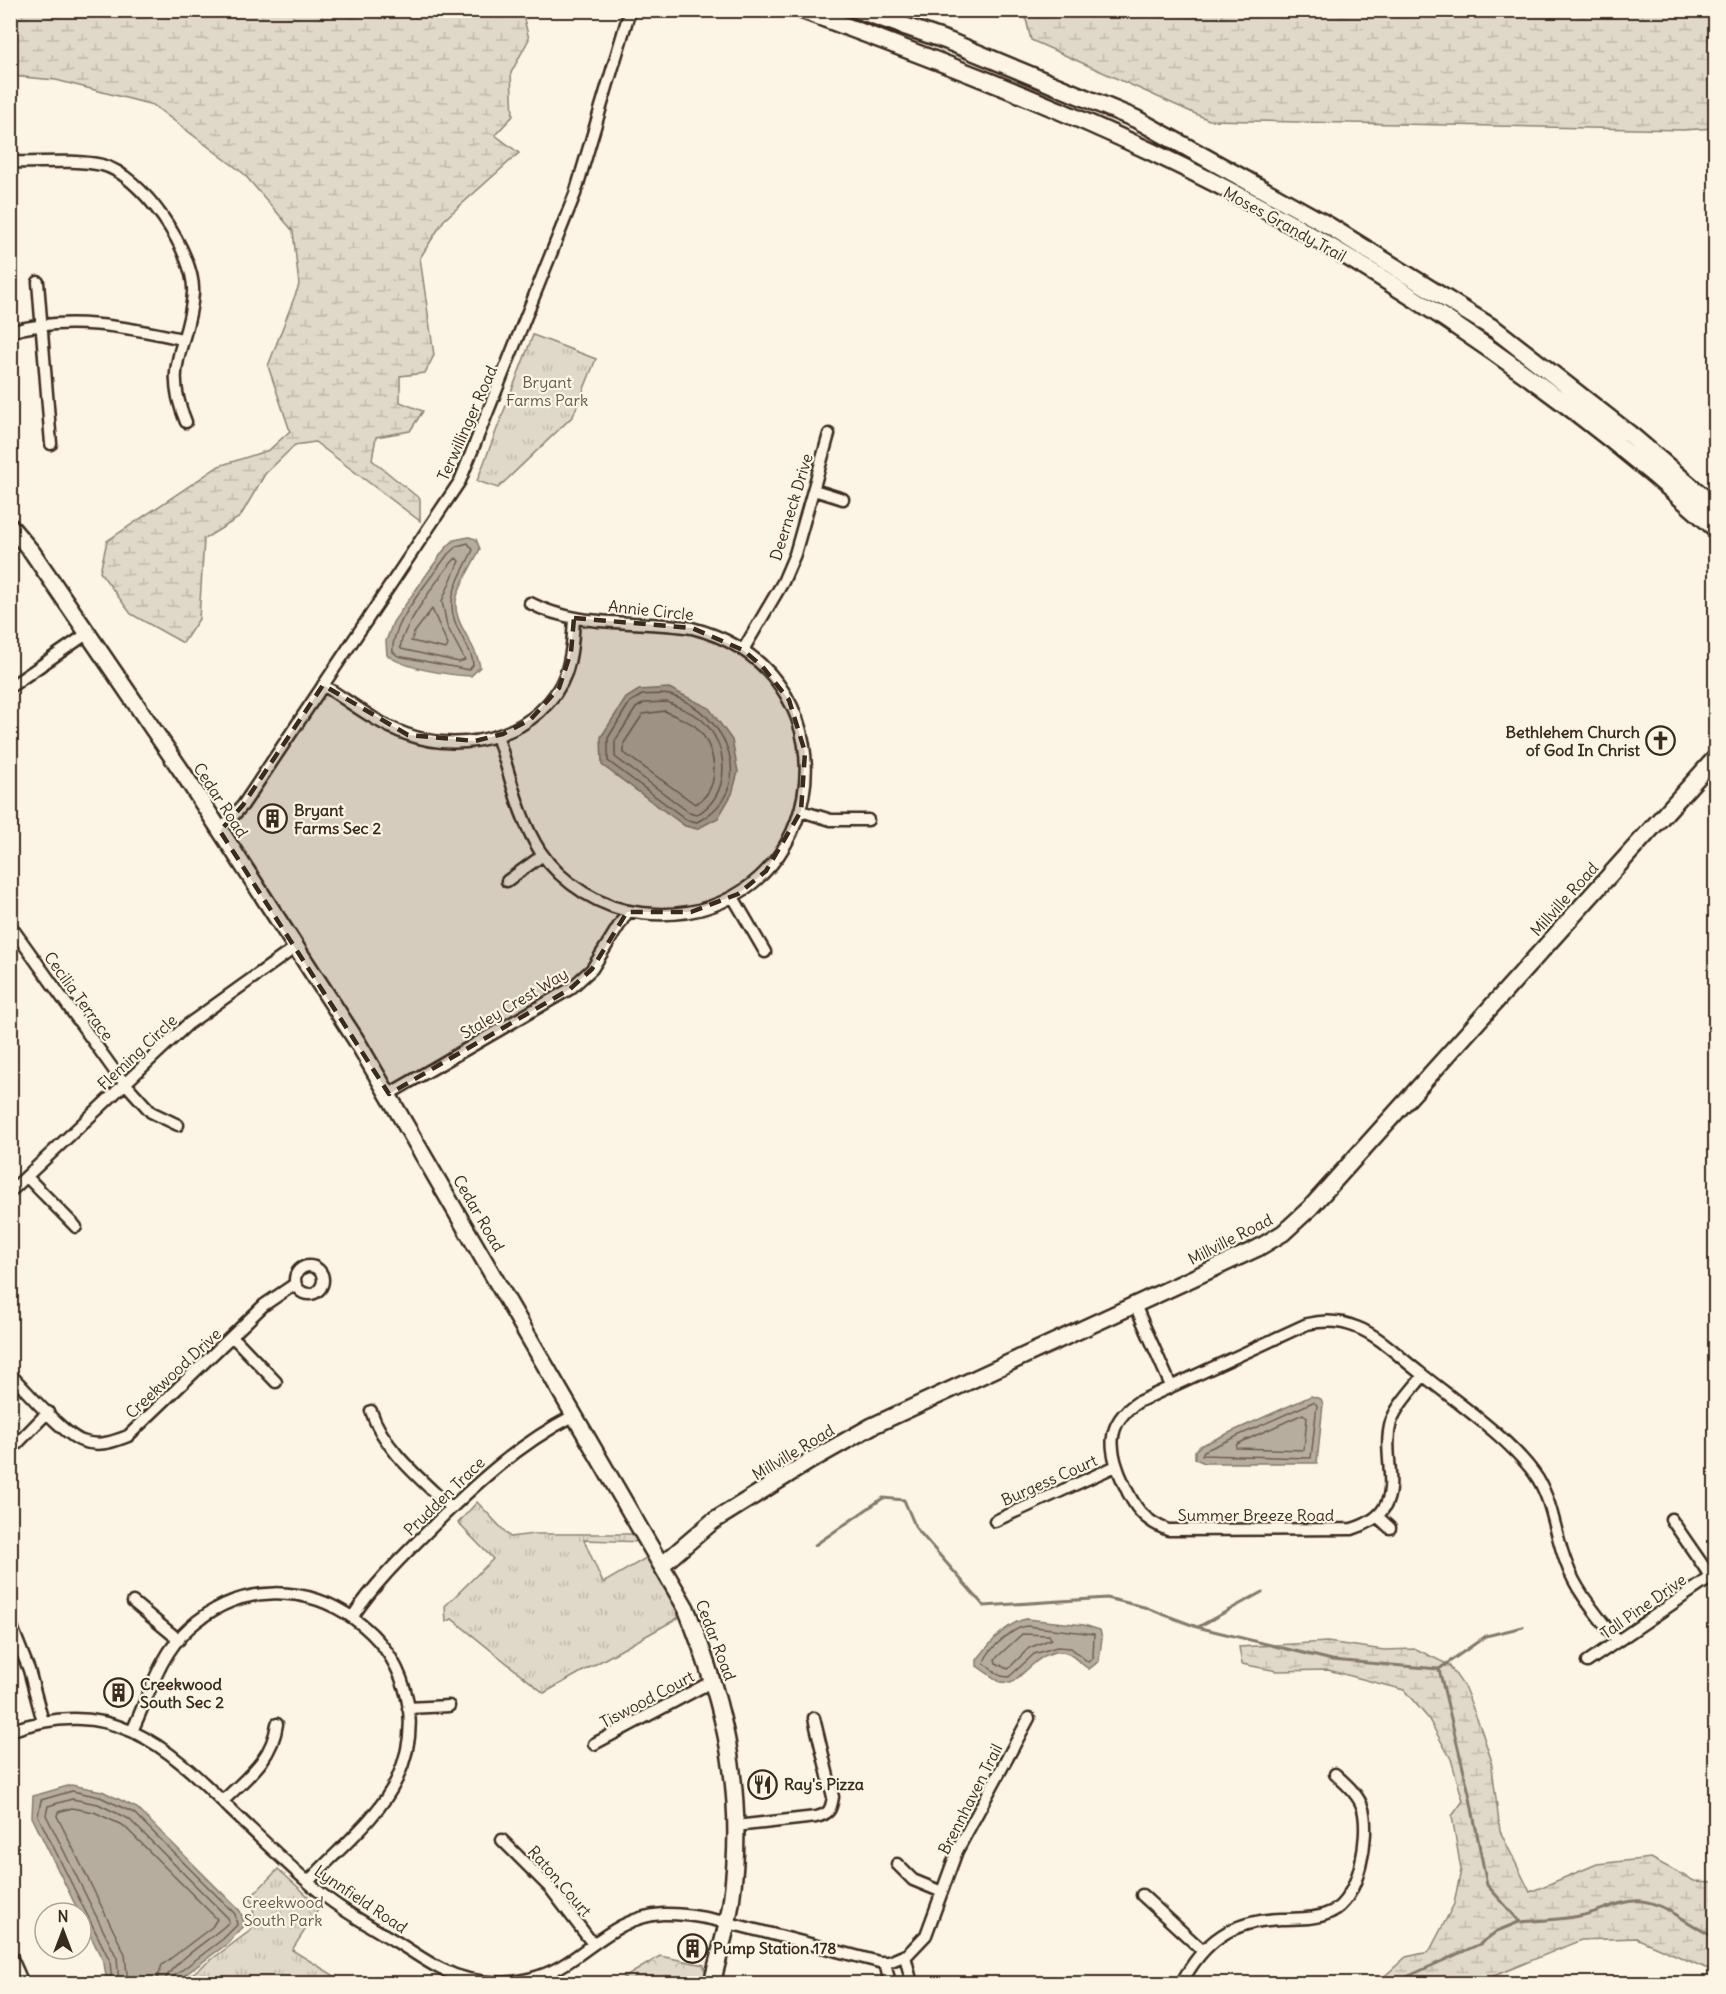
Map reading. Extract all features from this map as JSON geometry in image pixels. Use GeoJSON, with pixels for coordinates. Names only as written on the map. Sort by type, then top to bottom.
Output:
{"type":"FeatureCollection","features":[{"type":"Feature","properties":{"kind":"main road","name":"Moses Grandy Trail"},"geometry":{"type":"LineString","coordinates":[[802,10],[1001,85],[1153,153],[1311,236],[1545,387],[1662,480],[1716,529]]}},
{"type":"Feature","properties":{"kind":"main road","name":"Moses Grandy Trail"},"geometry":{"type":"LineString","coordinates":[[858,10],[948,41],[1136,119],[1329,226],[1496,330],[1632,436],[1716,508]]}},
{"type":"Feature","properties":{"kind":"street","name":"Terwillinger Road"},"geometry":{"type":"LineString","coordinates":[[220,831],[243,806],[460,481],[475,449],[575,194],[630,10]]}},
{"type":"Feature","properties":{"kind":"street"},"geometry":{"type":"LineString","coordinates":[[10,162],[103,166],[117,171],[134,183],[166,223],[188,259],[193,291],[174,383],[186,422]]}},
{"type":"Feature","properties":{"kind":"street"},"geometry":{"type":"LineString","coordinates":[[38,282],[51,444]]}},
{"type":"Feature","properties":{"kind":"street"},"geometry":{"type":"LineString","coordinates":[[10,332],[42,326],[115,326],[182,339]]}},
{"type":"Feature","properties":{"kind":"street","name":"Deerneck Drive"},"geometry":{"type":"LineString","coordinates":[[743,650],[783,582],[814,490],[829,434]]}},
{"type":"Feature","properties":{"kind":"street"},"geometry":{"type":"LineString","coordinates":[[814,490],[843,499]]}},
{"type":"Feature","properties":{"kind":"street","name":"Cedar Road"},"geometry":{"type":"LineString","coordinates":[[10,526],[88,633],[296,947],[389,1094],[686,1608],[713,1681],[729,1742],[736,1826],[735,1868],[727,1923],[712,1983]]}},
{"type":"Feature","properties":{"kind":"street","name":"Annie Circle"},"geometry":{"type":"LineString","coordinates":[[497,736],[522,812],[543,855],[555,870],[581,891],[628,911],[662,915],[691,912],[733,897],[766,871],[786,844],[801,811],[807,770],[797,718],[776,681],[743,650],[710,633],[692,628],[574,618],[549,613],[530,603]]}},
{"type":"Feature","properties":{"kind":"street"},"geometry":{"type":"LineString","coordinates":[[323,685],[387,726],[417,738],[453,742],[476,741],[497,736],[531,719],[559,688],[572,652],[574,618]]}},
{"type":"Feature","properties":{"kind":"street"},"geometry":{"type":"LineString","coordinates":[[10,687],[88,633]]}},
{"type":"Feature","properties":{"kind":"street","name":"Millville Road"},"geometry":{"type":"LineString","coordinates":[[662,1565],[712,1522],[848,1439],[1258,1248],[1291,1227],[1716,757]]}},
{"type":"Feature","properties":{"kind":"street"},"geometry":{"type":"LineString","coordinates":[[801,811],[831,820],[868,820]]}},
{"type":"Feature","properties":{"kind":"street"},"geometry":{"type":"LineString","coordinates":[[507,881],[543,855]]}},
{"type":"Feature","properties":{"kind":"street"},"geometry":{"type":"LineString","coordinates":[[733,897],[765,952]]}},
{"type":"Feature","properties":{"kind":"street","name":"Staley Crest Way"},"geometry":{"type":"LineString","coordinates":[[389,1094],[570,989],[592,969],[628,911]]}},
{"type":"Feature","properties":{"kind":"street","name":"Cecilia Terrace"},"geometry":{"type":"LineString","coordinates":[[10,925],[124,1083],[151,1112],[178,1125]]}},
{"type":"Feature","properties":{"kind":"street","name":"Fleming Circle"},"geometry":{"type":"LineString","coordinates":[[10,1192],[187,1025],[296,947]]}},
{"type":"Feature","properties":{"kind":"street"},"geometry":{"type":"LineString","coordinates":[[27,1177],[76,1227]]}},
{"type":"Feature","properties":{"kind":"street","name":"Creekwood Drive"},"geometry":{"type":"LineString","coordinates":[[10,1374],[81,1441],[97,1444],[128,1436],[264,1305],[295,1284]]}},
{"type":"Feature","properties":{"kind":"street"},"geometry":{"type":"LineString","coordinates":[[1135,1305],[1171,1386]]}},
{"type":"Feature","properties":{"kind":"street","name":"Summer Breeze Road"},"geometry":{"type":"LineString","coordinates":[[1377,1516],[1362,1526],[1342,1531],[1168,1530],[1145,1518],[1137,1509],[1116,1466],[1113,1439],[1121,1416],[1138,1402],[1293,1330],[1319,1321],[1331,1321],[1363,1330],[1507,1444],[1536,1477],[1551,1506],[1570,1574],[1617,1641]]}},
{"type":"Feature","properties":{"kind":"street"},"geometry":{"type":"LineString","coordinates":[[233,1337],[276,1382]]}},
{"type":"Feature","properties":{"kind":"street"},"geometry":{"type":"LineString","coordinates":[[1390,1528],[1377,1516],[1387,1502],[1390,1491],[1389,1438],[1392,1420],[1423,1376]]}},
{"type":"Feature","properties":{"kind":"street"},"geometry":{"type":"LineString","coordinates":[[371,1411],[377,1428],[410,1469],[451,1508]]}},
{"type":"Feature","properties":{"kind":"street"},"geometry":{"type":"LineString","coordinates":[[10,1451],[48,1412]]}},
{"type":"Feature","properties":{"kind":"street","name":"Prudden Trace"},"geometry":{"type":"LineString","coordinates":[[353,1616],[372,1587],[451,1508],[519,1448],[573,1416]]}},
{"type":"Feature","properties":{"kind":"street","name":"Burgess Court"},"geometry":{"type":"LineString","coordinates":[[995,1521],[1116,1466]]}},
{"type":"Feature","properties":{"kind":"street"},"geometry":{"type":"LineString","coordinates":[[1671,1520],[1714,1575]]}},
{"type":"Feature","properties":{"kind":"street","name":"Tall Pine Drive"},"geometry":{"type":"LineString","coordinates":[[1587,1662],[1714,1575]]}},
{"type":"Feature","properties":{"kind":"street"},"geometry":{"type":"LineString","coordinates":[[132,1731],[155,1676],[179,1640],[187,1629],[217,1608],[253,1595],[289,1594],[331,1604],[353,1616],[367,1628],[390,1657],[405,1692],[408,1708],[407,1748],[396,1780],[371,1816],[308,1882]]}},
{"type":"Feature","properties":{"kind":"street"},"geometry":{"type":"LineString","coordinates":[[133,1602],[179,1640]]}},
{"type":"Feature","properties":{"kind":"street"},"geometry":{"type":"LineString","coordinates":[[10,1622],[29,1670],[44,1722]]}},
{"type":"Feature","properties":{"kind":"street","name":"Tiswood Court"},"geometry":{"type":"LineString","coordinates":[[594,1744],[713,1681]]}},
{"type":"Feature","properties":{"kind":"street"},"geometry":{"type":"LineString","coordinates":[[408,1708],[449,1706]]}},
{"type":"Feature","properties":{"kind":"street"},"geometry":{"type":"LineString","coordinates":[[736,1826],[816,1817],[826,1815],[831,1809],[833,1797],[814,1718]]}},
{"type":"Feature","properties":{"kind":"street","name":"Brennhaven Trail"},"geometry":{"type":"LineString","coordinates":[[885,1962],[905,1956],[926,1935],[957,1851],[1029,1718]]}},
{"type":"Feature","properties":{"kind":"street","name":"Lynnfield Road"},"geometry":{"type":"LineString","coordinates":[[10,1731],[44,1722],[88,1720],[132,1731],[159,1744],[176,1757],[308,1882],[349,1913],[429,1962],[472,1982],[495,1983],[537,1977],[565,1964],[621,1925],[651,1915],[680,1915],[727,1923]]}},
{"type":"Feature","properties":{"kind":"street"},"geometry":{"type":"LineString","coordinates":[[223,1801],[266,1758],[272,1748],[277,1724]]}},
{"type":"Feature","properties":{"kind":"street"},"geometry":{"type":"LineString","coordinates":[[1181,1983],[1202,1950],[1239,1926],[1255,1921],[1316,1917],[1331,1912],[1349,1898],[1360,1868],[1363,1809],[1351,1789],[1335,1774]]}},
{"type":"Feature","properties":{"kind":"street","name":"Raton Court"},"geometry":{"type":"LineString","coordinates":[[501,1840],[550,1888],[593,1944]]}},
{"type":"Feature","properties":{"kind":"street"},"geometry":{"type":"LineString","coordinates":[[897,1864],[914,1880],[942,1892]]}},
{"type":"Feature","properties":{"kind":"street"},"geometry":{"type":"LineString","coordinates":[[1142,1895],[1202,1950]]}},
{"type":"Feature","properties":{"kind":"street"},"geometry":{"type":"LineString","coordinates":[[727,1923],[885,1962],[890,1983]]}},
{"type":"Feature","properties":{"kind":"street"},"geometry":{"type":"LineString","coordinates":[[10,1954],[22,1981]]}},
{"type":"Feature","properties":{"kind":"street"},"geometry":{"type":"LineString","coordinates":[[905,1956],[912,1983]]}},
{"type":"Feature","properties":{"kind":"highlighted area"},"geometry":{"type":"Polygon","coordinates":[[[574,618],[692,628],[743,650],[762,666],[789,700],[805,752],[801,811],[766,871],[738,894],[691,912],[627,912],[592,969],[570,989],[389,1094],[220,831],[243,805],[323,685],[408,735],[475,741],[503,734],[531,719],[559,688],[571,652],[574,618]]]}},
{"type":"Feature","properties":{"kind":"green space"},"geometry":{"type":"Polygon","coordinates":[[[402,10],[405,16],[459,10],[522,11],[529,39],[511,73],[513,116],[495,135],[519,153],[444,220],[420,258],[434,355],[425,373],[400,376],[400,402],[423,411],[410,431],[376,437],[372,460],[420,499],[420,521],[315,442],[295,445],[265,474],[240,517],[204,539],[199,619],[183,643],[131,614],[100,572],[107,541],[219,466],[269,450],[290,431],[268,366],[299,285],[293,231],[243,173],[153,105],[56,80],[11,76],[11,11],[402,10]]]}},
{"type":"Feature","properties":{"kind":"green space"},"geometry":{"type":"Polygon","coordinates":[[[1024,11],[1715,11],[1715,128],[1683,130],[1209,120],[1031,40],[1024,11]]]}},
{"type":"Feature","properties":{"kind":"green space","name":"Bryant Farms Park"},"geometry":{"type":"Polygon","coordinates":[[[533,335],[596,359],[573,416],[498,488],[477,481],[533,335]]]}},
{"type":"Feature","properties":{"kind":"green space"},"geometry":{"type":"Polygon","coordinates":[[[477,1502],[510,1537],[534,1534],[640,1534],[644,1542],[584,1540],[603,1583],[651,1555],[677,1605],[678,1618],[544,1693],[452,1619],[446,1622],[445,1606],[493,1559],[458,1523],[477,1502]]]}},
{"type":"Feature","properties":{"kind":"green space"},"geometry":{"type":"Polygon","coordinates":[[[1327,1642],[1384,1650],[1416,1649],[1449,1665],[1465,1688],[1481,1729],[1491,1759],[1500,1831],[1530,1892],[1597,1864],[1651,1858],[1694,1881],[1715,1882],[1715,1972],[1636,1938],[1581,1940],[1477,1983],[1377,1983],[1406,1957],[1429,1952],[1454,1904],[1461,1870],[1452,1816],[1463,1801],[1451,1759],[1428,1718],[1404,1690],[1328,1670],[1277,1671],[1242,1664],[1239,1647],[1327,1642]]]}},
{"type":"Feature","properties":{"kind":"green space","name":"Creekwood South Park"},"geometry":{"type":"Polygon","coordinates":[[[278,1869],[320,1907],[292,1950],[346,1983],[180,1983],[251,1930],[254,1916],[251,1897],[278,1869]]]}},
{"type":"Feature","properties":{"kind":"green space"},"geometry":{"type":"Polygon","coordinates":[[[660,1956],[704,1965],[706,1983],[614,1984],[660,1956]]]}},
{"type":"Feature","properties":{"kind":"water"},"geometry":{"type":"Polygon","coordinates":[[[469,537],[476,539],[480,549],[459,589],[456,610],[480,667],[471,676],[451,674],[416,668],[387,655],[386,641],[393,622],[444,550],[454,540],[469,537]]]}},
{"type":"Feature","properties":{"kind":"water"},"geometry":{"type":"Polygon","coordinates":[[[669,688],[709,708],[732,740],[738,772],[732,794],[718,818],[697,829],[685,826],[602,765],[601,737],[626,698],[639,690],[669,688]]]}},
{"type":"Feature","properties":{"kind":"water"},"geometry":{"type":"Polygon","coordinates":[[[1311,1396],[1321,1399],[1323,1404],[1317,1463],[1205,1463],[1195,1459],[1195,1451],[1200,1446],[1311,1396]]]}},
{"type":"Feature","properties":{"kind":"water"},"geometry":{"type":"Polygon","coordinates":[[[1026,1619],[1084,1625],[1100,1630],[1102,1638],[1099,1661],[1089,1669],[1069,1654],[1053,1652],[1037,1661],[1011,1683],[1000,1682],[977,1666],[977,1660],[999,1635],[1012,1625],[1026,1619]]]}},
{"type":"Feature","properties":{"kind":"water"},"geometry":{"type":"Polygon","coordinates":[[[71,1785],[102,1791],[137,1808],[240,1911],[245,1925],[227,1944],[174,1983],[107,1983],[104,1963],[93,1941],[93,1901],[73,1901],[32,1817],[33,1796],[71,1785]]]}},
{"type":"Feature","properties":{"kind":"waterway"},"geometry":{"type":"LineString","coordinates":[[815,1545],[883,1498],[904,1500],[916,1528],[984,1606],[1107,1598],[1144,1607],[1197,1627],[1332,1660],[1439,1669],[1486,1636],[1523,1627]]}},
{"type":"Feature","properties":{"kind":"waterway"},"geometry":{"type":"LineString","coordinates":[[1198,1627],[1262,1592]]}},
{"type":"Feature","properties":{"kind":"waterway"},"geometry":{"type":"LineString","coordinates":[[1439,1669],[1469,1793],[1487,1885],[1520,1922],[1572,1917],[1626,1902],[1642,1901],[1670,1911],[1716,1938]]}},
{"type":"Feature","properties":{"kind":"waterway"},"geometry":{"type":"LineString","coordinates":[[1391,1984],[1480,1944],[1497,1931],[1519,1922]]}},
{"type":"Feature","properties":{"kind":"place","name":"Bethlehem Church of God In Christ"},"geometry":{"type":"Point","coordinates":[1661,741]}},
{"type":"Feature","properties":{"kind":"place","name":"Bryant Farms Sec 2"},"geometry":{"type":"Point","coordinates":[273,819]}},
{"type":"Feature","properties":{"kind":"place","name":"Creekwood South Sec 2"},"geometry":{"type":"Point","coordinates":[119,1693]}},
{"type":"Feature","properties":{"kind":"place","name":"Ray's Pizza"},"geometry":{"type":"Point","coordinates":[763,1784]}},
{"type":"Feature","properties":{"kind":"place","name":"Pump Station 178"},"geometry":{"type":"Point","coordinates":[692,1948]}}]}
